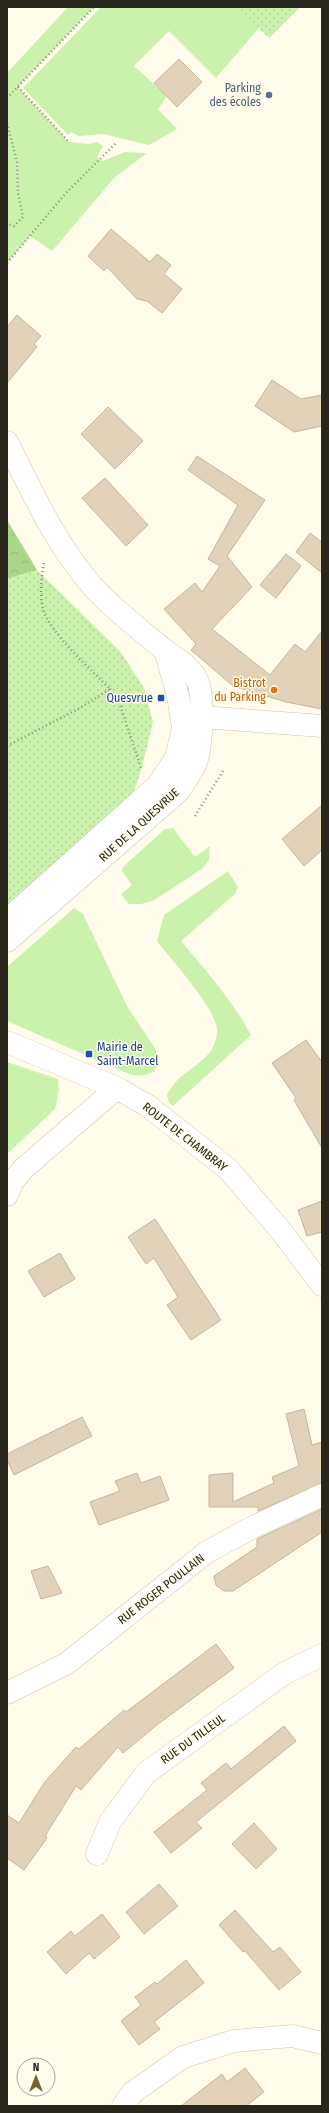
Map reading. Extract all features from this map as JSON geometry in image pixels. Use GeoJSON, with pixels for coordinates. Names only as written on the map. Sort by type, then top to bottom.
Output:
{"type":"FeatureCollection","features":[{"type":"Feature","properties":{"kind":"street"},"geometry":{"type":"LineString","coordinates":[[7,442],[50,525]]}},
{"type":"Feature","properties":{"kind":"street","name":"RUE DE LA QUESVRUE"},"geometry":{"type":"LineString","coordinates":[[7,941],[179,791],[196,764],[201,740],[191,716],[178,696],[165,650],[95,589],[60,544],[50,525]]}},
{"type":"Feature","properties":{"kind":"street"},"geometry":{"type":"LineString","coordinates":[[191,716],[322,726]]}},
{"type":"Feature","properties":{"kind":"street","name":"RUE DE LA QUESVRUE"},"geometry":{"type":"LineString","coordinates":[[7,920],[157,786],[176,758],[183,728],[191,716]]}},
{"type":"Feature","properties":{"kind":"street","name":"ROUTE DE CHAMBRAY"},"geometry":{"type":"LineString","coordinates":[[7,1042],[117,1088],[148,1106],[228,1169],[281,1231],[322,1285]]}},
{"type":"Feature","properties":{"kind":"street"},"geometry":{"type":"LineString","coordinates":[[7,1195],[13,1181],[24,1168],[117,1088]]}},
{"type":"Feature","properties":{"kind":"street","name":"RUE ROGER POULLAIN"},"geometry":{"type":"LineString","coordinates":[[7,1693],[66,1664],[207,1552],[253,1527],[322,1495]]}},
{"type":"Feature","properties":{"kind":"street","name":"RUE DU TILLEUL"},"geometry":{"type":"LineString","coordinates":[[97,1854],[110,1822],[146,1773],[285,1673],[322,1655]]}},
{"type":"Feature","properties":{"kind":"street"},"geometry":{"type":"LineString","coordinates":[[122,2106],[132,2093],[183,2058],[234,2041],[292,2036],[322,2043]]}},
{"type":"Feature","properties":{"kind":"path"},"geometry":{"type":"LineString","coordinates":[[7,98],[94,7]]}},
{"type":"Feature","properties":{"kind":"path"},"geometry":{"type":"LineString","coordinates":[[18,87],[69,142]]}},
{"type":"Feature","properties":{"kind":"path"},"geometry":{"type":"LineString","coordinates":[[7,123],[17,162],[18,193],[23,217],[14,226],[7,224]]}},
{"type":"Feature","properties":{"kind":"path"},"geometry":{"type":"LineString","coordinates":[[7,263],[66,193],[116,143]]}},
{"type":"Feature","properties":{"kind":"path"},"geometry":{"type":"LineString","coordinates":[[50,525],[46,538],[47,546],[40,589],[44,610],[56,632],[110,689],[120,705],[128,724],[148,794]]}},
{"type":"Feature","properties":{"kind":"path"},"geometry":{"type":"LineString","coordinates":[[7,746],[80,708],[110,689]]}},
{"type":"Feature","properties":{"kind":"path"},"geometry":{"type":"LineString","coordinates":[[195,816],[223,771]]}},
{"type":"Feature","properties":{"kind":"green space"},"geometry":{"type":"Polygon","coordinates":[[[68,7],[94,7],[18,87],[69,142],[89,144],[97,142],[103,146],[97,157],[103,161],[125,152],[147,153],[115,177],[52,251],[30,236],[7,263],[7,73],[68,7]]]}},
{"type":"Feature","properties":{"kind":"green space"},"geometry":{"type":"Polygon","coordinates":[[[101,7],[300,7],[269,38],[259,28],[216,78],[169,31],[134,66],[167,96],[158,109],[177,129],[149,145],[103,134],[79,136],[71,132],[68,135],[23,88],[101,7]]]}},
{"type":"Feature","properties":{"kind":"green space"},"geometry":{"type":"Polygon","coordinates":[[[239,7],[300,7],[269,38],[239,7]]]}},
{"type":"Feature","properties":{"kind":"green space"},"geometry":{"type":"Polygon","coordinates":[[[7,520],[37,570],[7,579],[7,520]]]}},
{"type":"Feature","properties":{"kind":"green space"},"geometry":{"type":"Polygon","coordinates":[[[37,570],[120,651],[144,688],[153,722],[142,767],[133,794],[7,905],[7,579],[37,570]]]}},
{"type":"Feature","properties":{"kind":"green space"},"geometry":{"type":"Polygon","coordinates":[[[173,828],[195,857],[210,846],[209,860],[203,868],[153,901],[141,904],[129,904],[121,894],[132,885],[122,871],[124,866],[165,829],[173,828]]]}},
{"type":"Feature","properties":{"kind":"green space"},"geometry":{"type":"Polygon","coordinates":[[[228,871],[238,887],[235,894],[181,941],[236,1010],[251,1035],[173,1106],[169,1103],[167,1095],[182,1076],[210,1052],[217,1035],[217,1029],[214,1019],[201,996],[157,941],[164,915],[228,871]]]}},
{"type":"Feature","properties":{"kind":"green space"},"geometry":{"type":"Polygon","coordinates":[[[74,908],[83,914],[127,1006],[156,1050],[158,1064],[154,1072],[140,1076],[129,1074],[7,1021],[7,967],[74,908]]]}},
{"type":"Feature","properties":{"kind":"green space"},"geometry":{"type":"Polygon","coordinates":[[[7,1062],[58,1079],[59,1091],[55,1109],[7,1154],[7,1062]]]}},
{"type":"Feature","properties":{"kind":"building"},"geometry":{"type":"Polygon","coordinates":[[[179,59],[202,82],[177,107],[154,83],[179,59]]]}},
{"type":"Feature","properties":{"kind":"building"},"geometry":{"type":"Polygon","coordinates":[[[111,229],[150,262],[157,254],[171,265],[164,274],[182,289],[162,313],[147,301],[137,299],[107,267],[104,271],[88,256],[111,229]]]}},
{"type":"Feature","properties":{"kind":"building"},"geometry":{"type":"Polygon","coordinates":[[[17,315],[41,336],[34,344],[37,347],[7,383],[7,327],[17,315]]]}},
{"type":"Feature","properties":{"kind":"building"},"geometry":{"type":"Polygon","coordinates":[[[272,380],[301,399],[322,395],[322,426],[294,432],[255,406],[272,380]]]}},
{"type":"Feature","properties":{"kind":"building"},"geometry":{"type":"Polygon","coordinates":[[[108,407],[143,441],[115,469],[81,434],[108,407]]]}},
{"type":"Feature","properties":{"kind":"building"},"geometry":{"type":"Polygon","coordinates":[[[197,456],[265,500],[227,556],[252,587],[212,629],[270,675],[295,644],[305,652],[322,631],[322,709],[286,702],[233,686],[191,650],[196,644],[164,609],[195,583],[202,592],[220,566],[208,559],[238,505],[188,470],[197,456]]]}},
{"type":"Feature","properties":{"kind":"building"},"geometry":{"type":"Polygon","coordinates":[[[105,478],[148,525],[126,546],[82,498],[105,478]]]}},
{"type":"Feature","properties":{"kind":"building"},"geometry":{"type":"Polygon","coordinates":[[[310,533],[322,542],[322,573],[296,552],[310,533]]]}},
{"type":"Feature","properties":{"kind":"building"},"geometry":{"type":"Polygon","coordinates":[[[286,554],[301,566],[276,598],[260,585],[286,554]]]}},
{"type":"Feature","properties":{"kind":"building"},"geometry":{"type":"Polygon","coordinates":[[[322,805],[322,850],[304,866],[282,839],[322,805]]]}},
{"type":"Feature","properties":{"kind":"building"},"geometry":{"type":"Polygon","coordinates":[[[306,1040],[322,1062],[322,1148],[294,1100],[296,1098],[272,1063],[306,1040]]]}},
{"type":"Feature","properties":{"kind":"building"},"geometry":{"type":"Polygon","coordinates":[[[322,1201],[322,1232],[307,1236],[298,1210],[322,1201]]]}},
{"type":"Feature","properties":{"kind":"building"},"geometry":{"type":"Polygon","coordinates":[[[155,1219],[221,1320],[191,1340],[167,1305],[178,1297],[154,1258],[146,1264],[128,1237],[155,1219]]]}},
{"type":"Feature","properties":{"kind":"building"},"geometry":{"type":"Polygon","coordinates":[[[60,1253],[75,1279],[44,1297],[28,1271],[60,1253]]]}},
{"type":"Feature","properties":{"kind":"building"},"geometry":{"type":"Polygon","coordinates":[[[304,1409],[312,1445],[322,1442],[322,1483],[258,1511],[258,1507],[209,1507],[209,1475],[233,1473],[233,1502],[274,1483],[272,1477],[299,1466],[286,1414],[304,1409]]]}},
{"type":"Feature","properties":{"kind":"building"},"geometry":{"type":"Polygon","coordinates":[[[82,1417],[92,1436],[14,1475],[7,1460],[7,1454],[82,1417]]]}},
{"type":"Feature","properties":{"kind":"building"},"geometry":{"type":"Polygon","coordinates":[[[137,1473],[141,1483],[160,1476],[169,1500],[99,1525],[90,1502],[120,1491],[115,1481],[137,1473]]]}},
{"type":"Feature","properties":{"kind":"building"},"geometry":{"type":"Polygon","coordinates":[[[322,1509],[322,1532],[233,1591],[224,1591],[216,1585],[214,1576],[257,1547],[257,1539],[322,1509]]]}},
{"type":"Feature","properties":{"kind":"building"},"geometry":{"type":"Polygon","coordinates":[[[48,1566],[62,1593],[41,1599],[31,1571],[48,1566]]]}},
{"type":"Feature","properties":{"kind":"building"},"geometry":{"type":"Polygon","coordinates":[[[216,1644],[234,1668],[158,1724],[123,1753],[118,1747],[81,1790],[76,1786],[45,1836],[47,1838],[24,1870],[7,1858],[7,1815],[19,1823],[44,1783],[76,1747],[79,1749],[124,1710],[126,1712],[216,1644]]]}},
{"type":"Feature","properties":{"kind":"building"},"geometry":{"type":"Polygon","coordinates":[[[284,1726],[296,1741],[196,1822],[202,1828],[171,1853],[154,1832],[207,1790],[201,1783],[226,1763],[231,1769],[284,1726]]]}},
{"type":"Feature","properties":{"kind":"building"},"geometry":{"type":"Polygon","coordinates":[[[254,1823],[277,1849],[256,1869],[232,1844],[254,1823]]]}},
{"type":"Feature","properties":{"kind":"building"},"geometry":{"type":"Polygon","coordinates":[[[159,1884],[178,1906],[144,1934],[126,1912],[159,1884]]]}},
{"type":"Feature","properties":{"kind":"building"},"geometry":{"type":"Polygon","coordinates":[[[235,1910],[273,1952],[280,1947],[301,1972],[279,1990],[245,1951],[243,1952],[219,1925],[235,1910]]]}},
{"type":"Feature","properties":{"kind":"building"},"geometry":{"type":"Polygon","coordinates":[[[102,1914],[120,1937],[94,1959],[89,1953],[66,1974],[47,1952],[71,1931],[75,1936],[102,1914]]]}},
{"type":"Feature","properties":{"kind":"building"},"geometry":{"type":"Polygon","coordinates":[[[186,1960],[204,1983],[154,2022],[160,2029],[139,2045],[121,2021],[141,2005],[135,1997],[155,1982],[157,1984],[186,1960]]]}},
{"type":"Feature","properties":{"kind":"building"},"geometry":{"type":"Polygon","coordinates":[[[245,2068],[264,2092],[246,2106],[181,2106],[222,2074],[227,2082],[245,2068]]]}},
{"type":"Feature","properties":{"kind":"place","name":"Parking des écoles"},"geometry":{"type":"Point","coordinates":[269,95]}},
{"type":"Feature","properties":{"kind":"place","name":"Bistrot du Parking"},"geometry":{"type":"Point","coordinates":[274,690]}},
{"type":"Feature","properties":{"kind":"place","name":"Quesvrue"},"geometry":{"type":"Point","coordinates":[161,698]}},
{"type":"Feature","properties":{"kind":"place","name":"Mairie de Saint-Marcel"},"geometry":{"type":"Point","coordinates":[89,1054]}}]}
